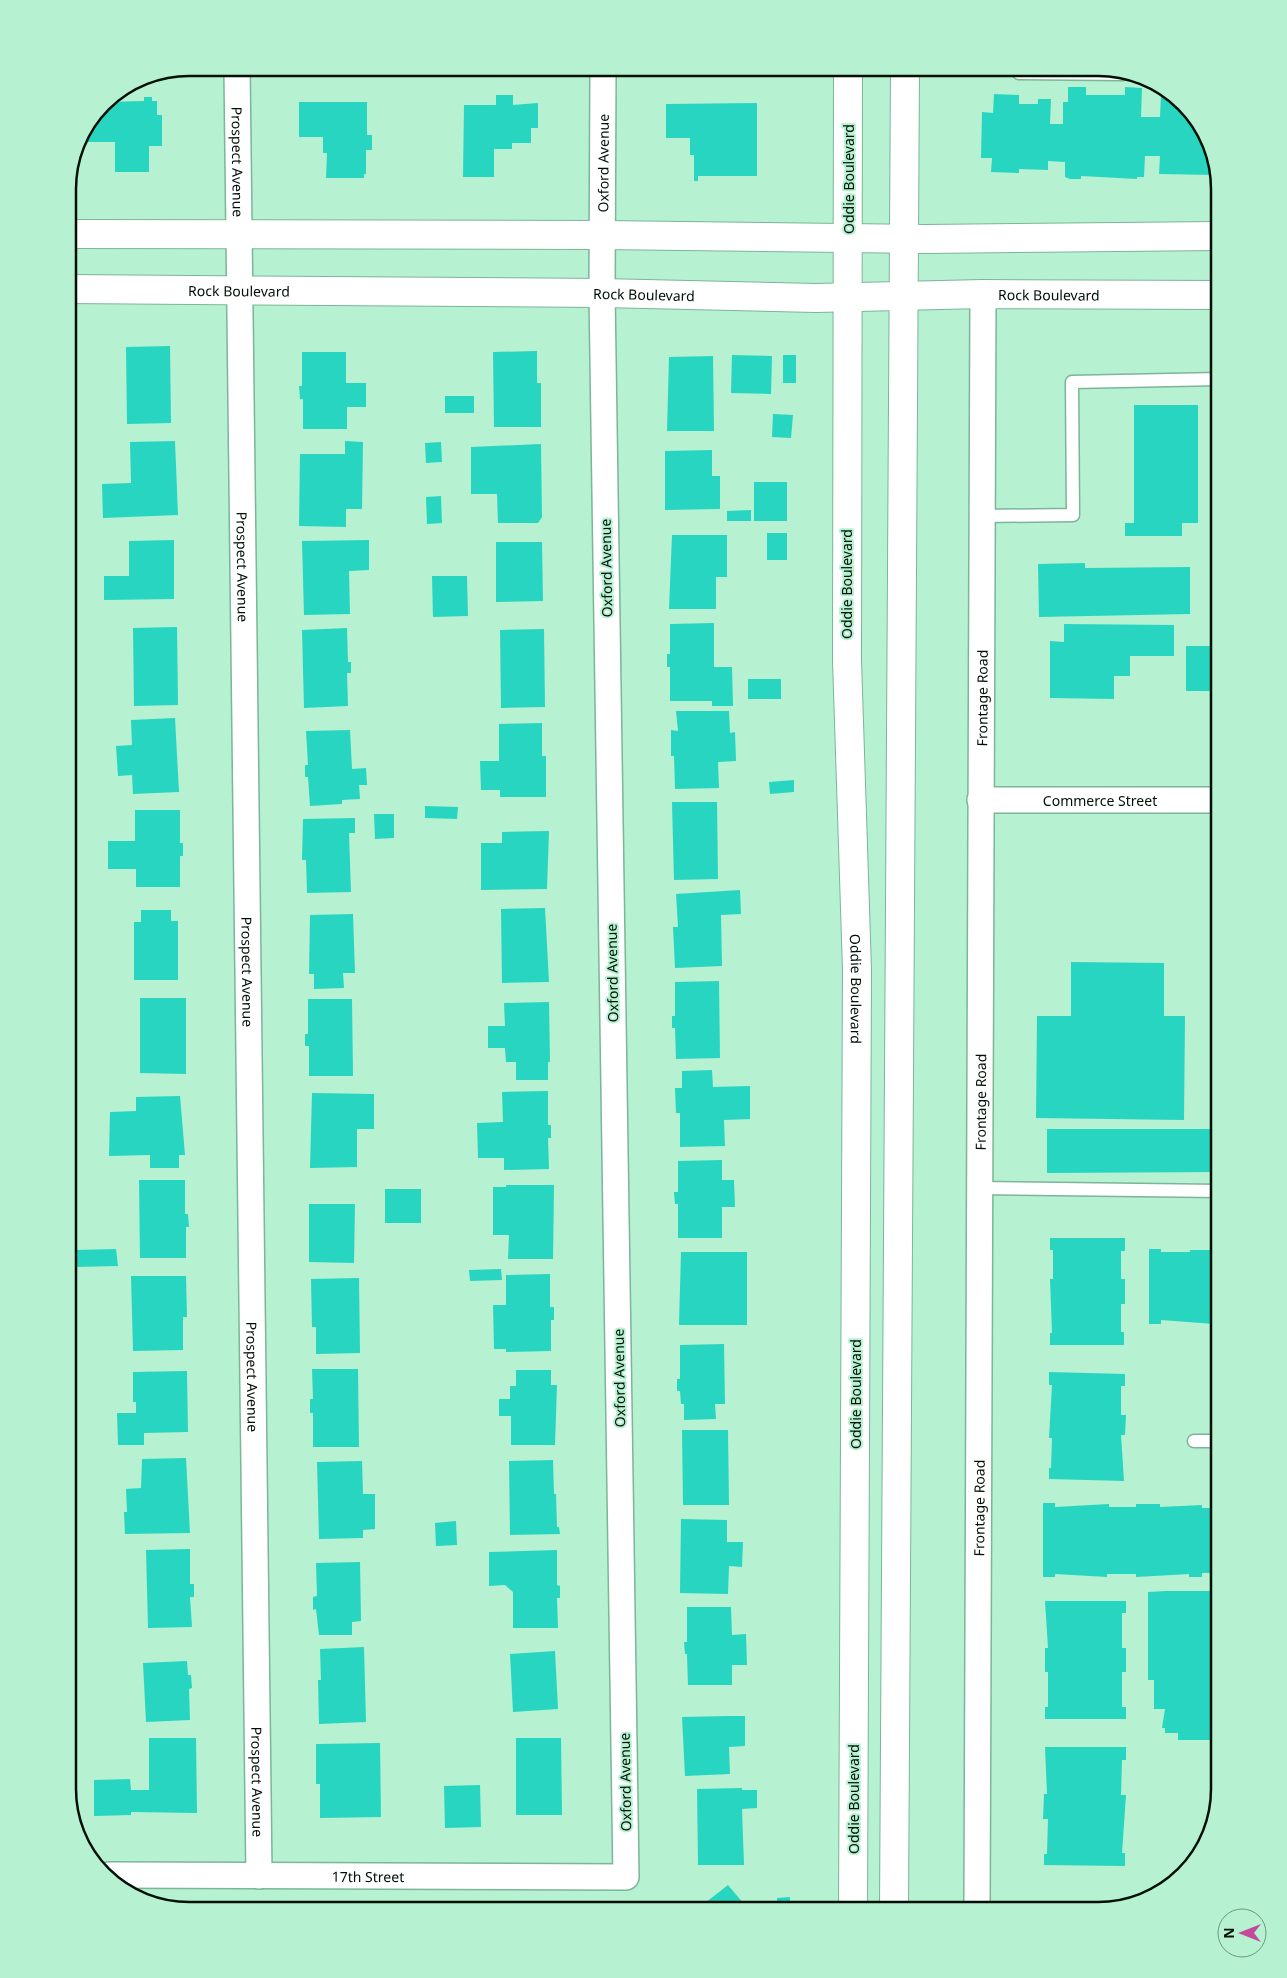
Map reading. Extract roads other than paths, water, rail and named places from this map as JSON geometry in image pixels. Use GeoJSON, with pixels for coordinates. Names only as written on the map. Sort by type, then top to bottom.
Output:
{"type":"FeatureCollection","features":[{"type":"Feature","properties":{"kind":"main road","name":"Oddie Boulevard"},"geometry":{"type":"LineString","coordinates":[[848,76],[846,660],[857,970],[853,1902]]}},
{"type":"Feature","properties":{"kind":"main road"},"geometry":{"type":"LineString","coordinates":[[894,1902],[902,728],[902,296],[905,76]]}},
{"type":"Feature","properties":{"kind":"main road"},"geometry":{"type":"LineString","coordinates":[[76,234],[602,235],[848,239],[1211,236]]}},
{"type":"Feature","properties":{"kind":"main road","name":"Rock Boulevard"},"geometry":{"type":"LineString","coordinates":[[76,288],[848,297],[983,294],[1211,296]]}},
{"type":"Feature","properties":{"kind":"street","name":"Prospect Avenue"},"geometry":{"type":"LineString","coordinates":[[237,76],[238,289],[259,1876]]}},
{"type":"Feature","properties":{"kind":"street","name":"Oxford Avenue"},"geometry":{"type":"LineString","coordinates":[[603,76],[602,293],[626,1878]]}},
{"type":"Feature","properties":{"kind":"street","name":"Frontage Road"},"geometry":{"type":"LineString","coordinates":[[976,1902],[983,294]]}},
{"type":"Feature","properties":{"kind":"street","name":"Commerce Street"},"geometry":{"type":"LineString","coordinates":[[980,800],[1211,800]]}},
{"type":"Feature","properties":{"kind":"street","name":"17th Street"},"geometry":{"type":"LineString","coordinates":[[116,1875],[626,1878]]}},
{"type":"Feature","properties":{"kind":"lane"},"geometry":{"type":"LineString","coordinates":[[982,516],[1073,515],[1072,382],[1211,379]]}},
{"type":"Feature","properties":{"kind":"lane"},"geometry":{"type":"LineString","coordinates":[[979,1188],[1211,1191]]}},
{"type":"Feature","properties":{"kind":"lane"},"geometry":{"type":"LineString","coordinates":[[1194,1441],[1211,1441]]}}]}
